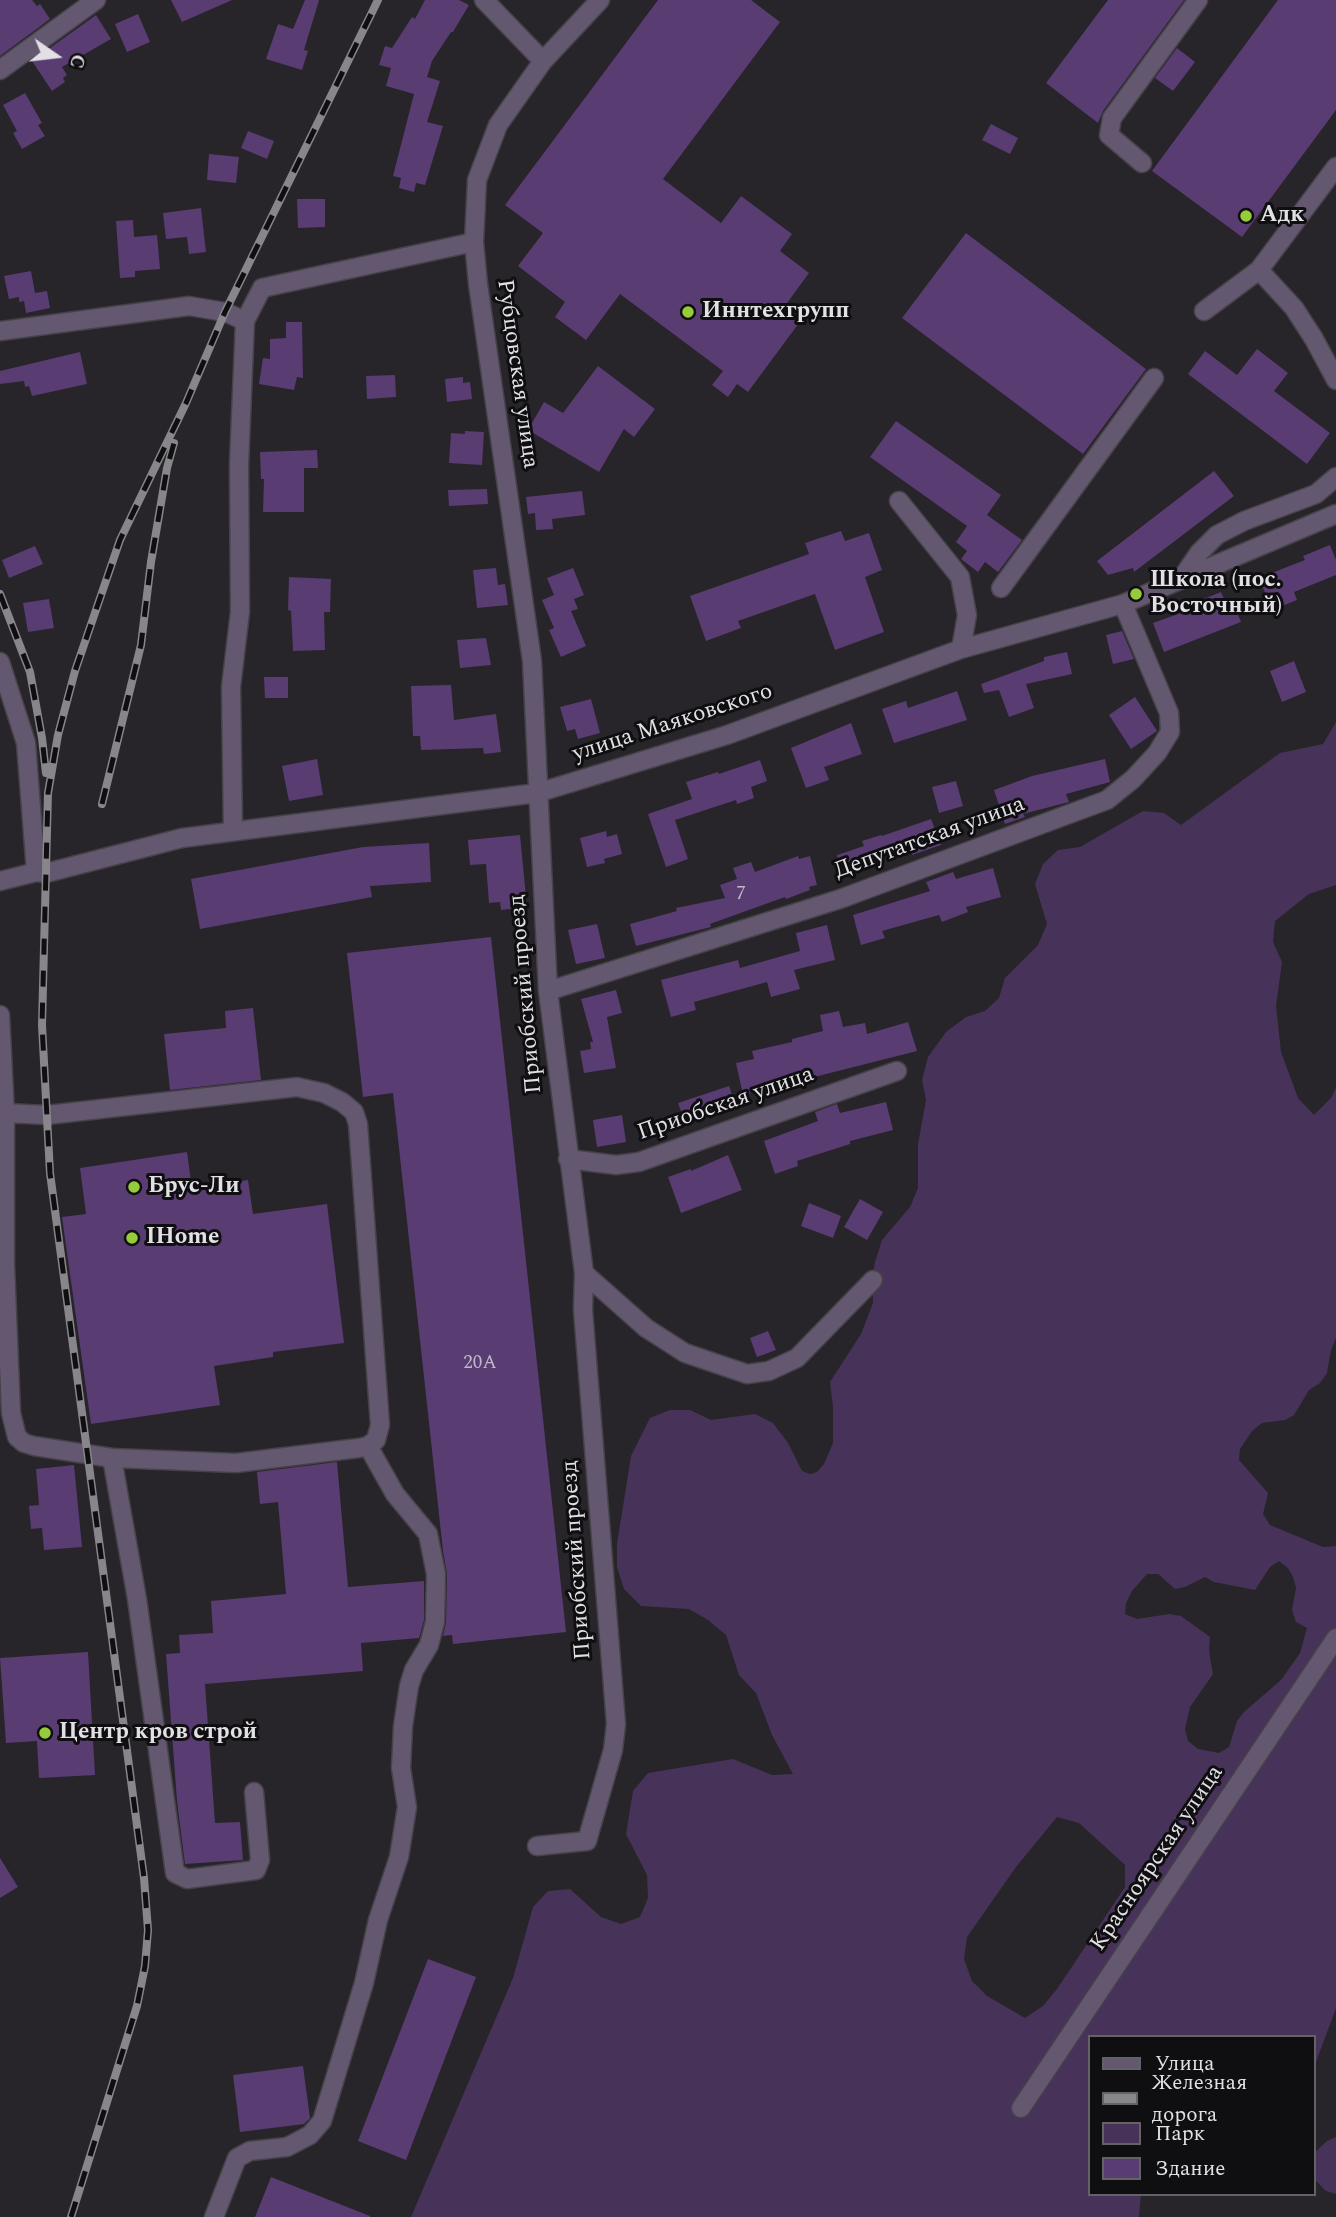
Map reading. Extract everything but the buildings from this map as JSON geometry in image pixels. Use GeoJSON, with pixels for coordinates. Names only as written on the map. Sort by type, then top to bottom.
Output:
{"type":"FeatureCollection","features":[{"type":"Feature","properties":{"kind":"street"},"geometry":{"type":"LineString","coordinates":[[0,69],[96,0]]}},
{"type":"Feature","properties":{"kind":"street"},"geometry":{"type":"LineString","coordinates":[[484,0],[543,61]]}},
{"type":"Feature","properties":{"kind":"street","name":"Рубцовская улица"},"geometry":{"type":"LineString","coordinates":[[537,793],[532,661],[478,284],[474,242],[477,180],[498,125],[543,61],[600,0]]}},
{"type":"Feature","properties":{"kind":"street"},"geometry":{"type":"LineString","coordinates":[[1142,163],[1109,135],[1112,118],[1198,0]]}},
{"type":"Feature","properties":{"kind":"street"},"geometry":{"type":"LineString","coordinates":[[1204,311],[1259,270],[1336,167]]}},
{"type":"Feature","properties":{"kind":"street"},"geometry":{"type":"LineString","coordinates":[[233,831],[231,687],[240,612],[239,464],[245,321],[262,288],[474,242]]}},
{"type":"Feature","properties":{"kind":"street"},"geometry":{"type":"LineString","coordinates":[[1259,270],[1293,308],[1314,339],[1336,380]]}},
{"type":"Feature","properties":{"kind":"street"},"geometry":{"type":"LineString","coordinates":[[0,331],[189,306],[225,312],[245,321]]}},
{"type":"Feature","properties":{"kind":"street"},"geometry":{"type":"LineString","coordinates":[[1001,588],[1154,377]]}},
{"type":"Feature","properties":{"kind":"street"},"geometry":{"type":"LineString","coordinates":[[1182,578],[1199,553],[1217,535],[1244,521],[1316,494],[1336,477]]}},
{"type":"Feature","properties":{"kind":"street"},"geometry":{"type":"LineString","coordinates":[[899,501],[960,578],[967,615],[961,649]]}},
{"type":"Feature","properties":{"kind":"street","name":"улица Маяковского"},"geometry":{"type":"LineString","coordinates":[[0,881],[36,872],[46,873],[182,838],[537,793],[727,735],[961,649],[1123,604],[1336,514]]}},
{"type":"Feature","properties":{"kind":"street","name":"Депутатская улица"},"geometry":{"type":"LineString","coordinates":[[548,991],[840,899],[1107,800],[1133,779],[1157,753],[1170,732],[1169,713],[1123,604]]}},
{"type":"Feature","properties":{"kind":"street"},"geometry":{"type":"LineString","coordinates":[[0,662],[26,743],[36,872]]}},
{"type":"Feature","properties":{"kind":"street","name":"Приобский проезд"},"geometry":{"type":"LineString","coordinates":[[537,793],[548,991],[584,1273],[583,1310],[615,1724],[613,1750],[587,1841],[537,1846]]}},
{"type":"Feature","properties":{"kind":"street"},"geometry":{"type":"LineString","coordinates":[[0,1015],[5,1113],[2,1266],[11,1413],[16,1437],[34,1446],[112,1458],[236,1463],[368,1446],[376,1440],[380,1425],[358,1124],[354,1112],[324,1093],[297,1087],[47,1115],[5,1113]]}},
{"type":"Feature","properties":{"kind":"street","name":"Приобская улица"},"geometry":{"type":"LineString","coordinates":[[568,1159],[617,1165],[639,1162],[897,1071]]}},
{"type":"Feature","properties":{"kind":"street"},"geometry":{"type":"LineString","coordinates":[[584,1273],[646,1328],[685,1353],[747,1374],[769,1371],[797,1358],[873,1280]]}},
{"type":"Feature","properties":{"kind":"street"},"geometry":{"type":"LineString","coordinates":[[214,2217],[237,2158],[250,2151],[287,2147],[310,2136],[322,2122],[398,1857],[407,1807],[401,1768],[403,1726],[409,1686],[414,1670],[429,1646],[435,1622],[436,1574],[428,1534],[395,1494],[368,1446]]}},
{"type":"Feature","properties":{"kind":"street"},"geometry":{"type":"LineString","coordinates":[[112,1458],[137,1599],[175,1873],[187,1878],[256,1870],[260,1860],[254,1793]]}},
{"type":"Feature","properties":{"kind":"street","name":"Красноярская улица"},"geometry":{"type":"LineString","coordinates":[[1021,2108],[1336,1639]]}},
{"type":"Feature","properties":{"kind":"green space"},"geometry":{"type":"Polygon","coordinates":[[[1336,722],[1336,885],[1309,894],[1275,921],[1273,942],[1282,962],[1276,1006],[1281,1052],[1298,1098],[1314,1115],[1331,1098],[1336,1088],[1336,1338],[1327,1373],[1320,1383],[1309,1390],[1294,1415],[1285,1420],[1262,1423],[1252,1431],[1240,1449],[1239,1460],[1268,1493],[1263,1514],[1270,1525],[1323,1547],[1336,1546],[1336,2008],[1316,2062],[1315,2035],[1088,2035],[1088,2196],[1141,2196],[1139,2217],[411,2217],[513,1978],[533,1907],[548,1891],[570,1889],[601,1917],[621,1924],[640,1917],[648,1898],[647,1875],[626,1834],[633,1791],[648,1773],[733,1759],[772,1775],[793,1774],[772,1735],[756,1693],[739,1675],[726,1635],[689,1609],[641,1606],[624,1589],[617,1567],[617,1544],[631,1456],[650,1418],[670,1410],[690,1410],[711,1420],[755,1414],[773,1423],[788,1443],[802,1471],[810,1474],[817,1472],[824,1464],[833,1443],[830,1382],[861,1334],[873,1303],[872,1282],[882,1240],[910,1207],[918,1188],[918,1144],[926,1100],[922,1080],[928,1057],[946,1032],[966,1017],[985,1011],[999,998],[1005,978],[1038,945],[1047,924],[1035,884],[1043,864],[1058,850],[1080,847],[1143,811],[1164,813],[1181,825],[1280,753],[1323,744],[1336,722]],[[1279,1561],[1270,1567],[1255,1590],[1214,1582],[1205,1577],[1175,1589],[1158,1574],[1147,1574],[1132,1591],[1126,1603],[1125,1614],[1137,1619],[1169,1614],[1181,1616],[1210,1637],[1209,1651],[1213,1674],[1190,1707],[1185,1729],[1188,1741],[1198,1749],[1219,1753],[1229,1747],[1237,1721],[1281,1680],[1300,1653],[1307,1628],[1296,1622],[1292,1610],[1296,1588],[1288,1568],[1279,1561]],[[1057,1817],[1016,1867],[967,1937],[964,1959],[972,1981],[987,1996],[1025,2018],[1043,2006],[1057,1989],[1125,1887],[1125,1865],[1079,1823],[1057,1817]]]}},
{"type":"Feature","properties":{"kind":"green space"},"geometry":{"type":"Polygon","coordinates":[[[1336,2137],[1336,2194],[1326,2191],[1315,2180],[1315,2152],[1336,2137]]]}},
{"type":"Feature","properties":{"kind":"railway"},"geometry":{"type":"LineString","coordinates":[[71,2217],[137,2006],[145,1966],[148,1930],[144,1878],[50,1173],[42,1025],[48,793],[58,735],[75,671],[120,540],[186,403],[225,312],[378,0]]}},
{"type":"Feature","properties":{"kind":"railway"},"geometry":{"type":"LineString","coordinates":[[102,804],[141,645],[151,562],[167,468],[174,443]]}},
{"type":"Feature","properties":{"kind":"railway"},"geometry":{"type":"LineString","coordinates":[[0,594],[30,672],[46,773]]}},
{"type":"Feature","properties":{"kind":"place","name":"Адк"},"geometry":{"type":"Point","coordinates":[1246,216]}},
{"type":"Feature","properties":{"kind":"place","name":"Иннтехгрупп"},"geometry":{"type":"Point","coordinates":[688,312]}},
{"type":"Feature","properties":{"kind":"place","name":"Школа (пос. Восточный)"},"geometry":{"type":"Point","coordinates":[1136,594]}},
{"type":"Feature","properties":{"kind":"place","name":"Брус-Ли"},"geometry":{"type":"Point","coordinates":[134,1187]}},
{"type":"Feature","properties":{"kind":"place","name":"IHome"},"geometry":{"type":"Point","coordinates":[132,1238]}},
{"type":"Feature","properties":{"kind":"place","name":"Центр кров строй"},"geometry":{"type":"Point","coordinates":[45,1733]}}]}
